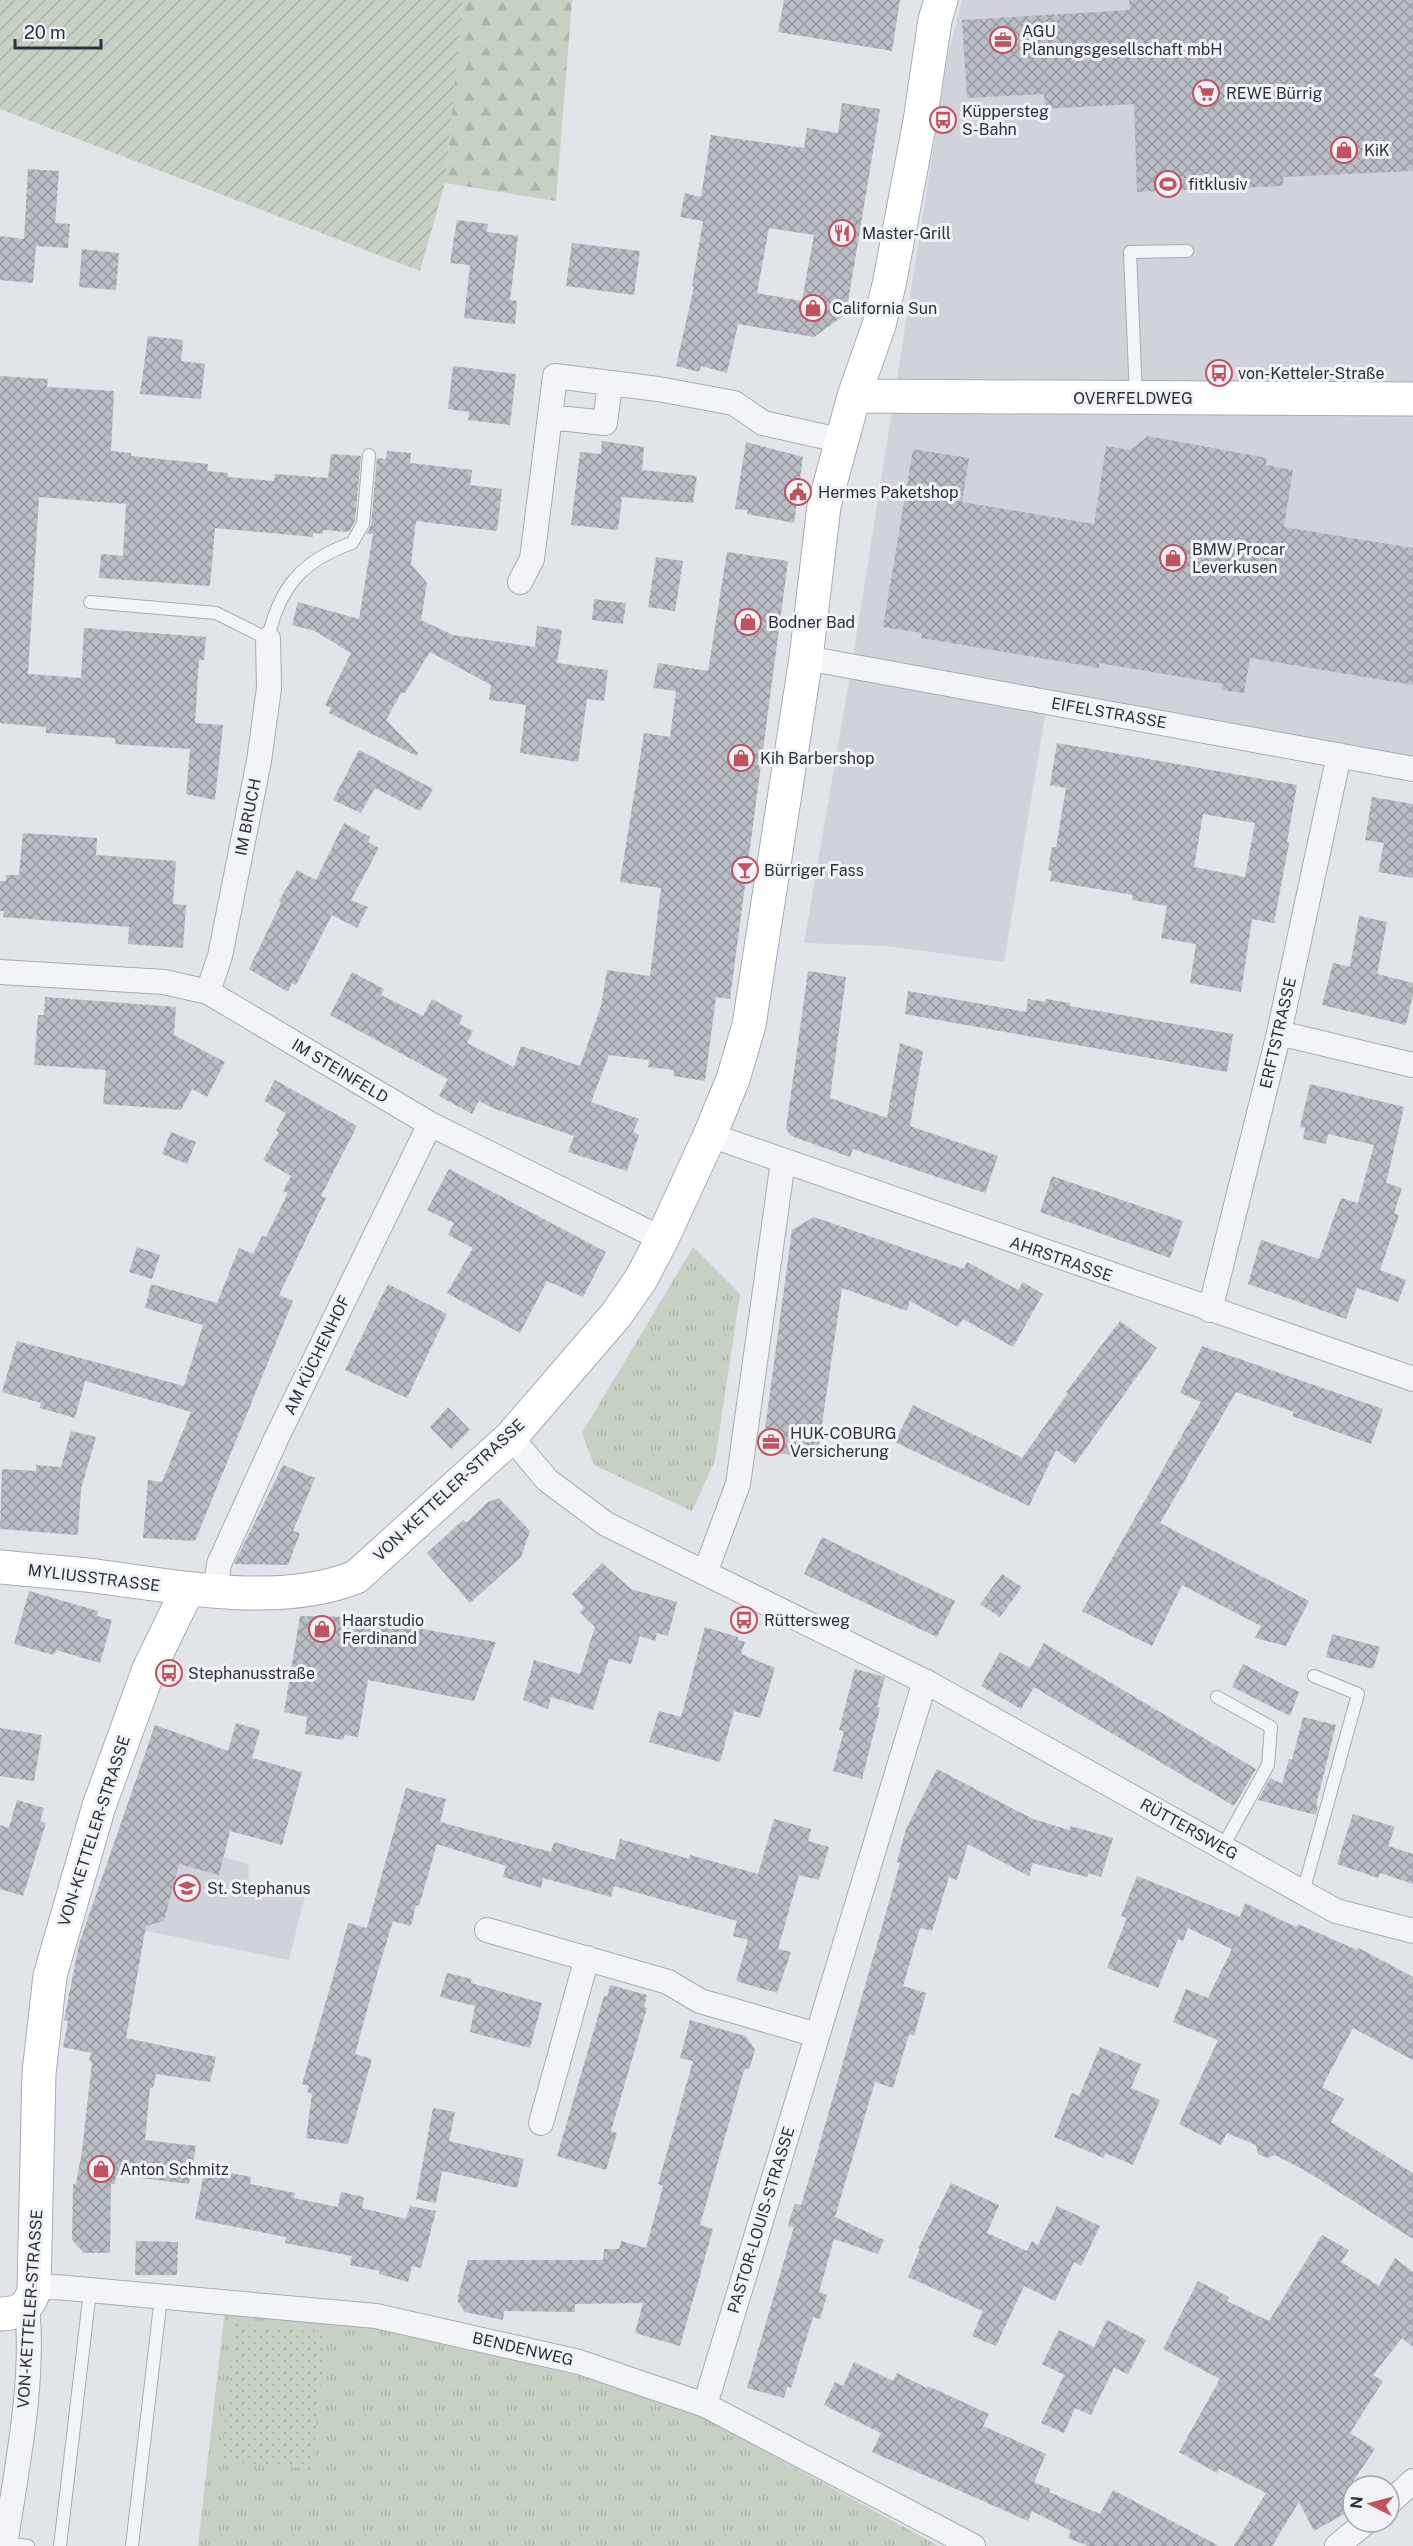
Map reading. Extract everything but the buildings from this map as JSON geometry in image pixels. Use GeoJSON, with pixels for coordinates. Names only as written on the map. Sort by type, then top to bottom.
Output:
{"type":"FeatureCollection","features":[{"type":"Feature","properties":{"kind":"street","name":"VON-KETTELER-STRASSE"},"geometry":{"type":"LineString","coordinates":[[13,2545],[6,2497],[28,2376],[30,2338],[20,2303],[39,2073],[50,1976],[107,1785],[149,1669],[201,1589],[243,1592],[323,1588],[356,1577],[511,1437],[616,1315],[641,1279],[711,1135],[733,1079],[749,1024],[806,658],[824,506],[854,396],[879,325],[889,285],[920,121],[935,20],[941,0]]}},
{"type":"Feature","properties":{"kind":"street"},"geometry":{"type":"LineString","coordinates":[[520,582],[532,559],[555,376],[734,403],[763,423],[843,441]]}},
{"type":"Feature","properties":{"kind":"street"},"geometry":{"type":"LineString","coordinates":[[550,417],[605,423],[610,383]]}},
{"type":"Feature","properties":{"kind":"street","name":"OVERFELDWEG"},"geometry":{"type":"LineString","coordinates":[[854,396],[1413,399]]}},
{"type":"Feature","properties":{"kind":"street","name":"IM BRUCH"},"geometry":{"type":"LineString","coordinates":[[208,992],[220,956],[259,760],[269,688],[268,639]]}},
{"type":"Feature","properties":{"kind":"street","name":"EIFELSTRASSE"},"geometry":{"type":"LineString","coordinates":[[806,658],[1413,769]]}},
{"type":"Feature","properties":{"kind":"street","name":"ERFTSTRASSE"},"geometry":{"type":"LineString","coordinates":[[1210,1310],[1278,1033],[1339,755]]}},
{"type":"Feature","properties":{"kind":"street","name":"IM STEINFELD"},"geometry":{"type":"LineString","coordinates":[[0,972],[164,982],[208,992],[430,1124],[662,1239]]}},
{"type":"Feature","properties":{"kind":"street"},"geometry":{"type":"LineString","coordinates":[[1278,1033],[1413,1065]]}},
{"type":"Feature","properties":{"kind":"street","name":"AM KÜCHENHOF"},"geometry":{"type":"LineString","coordinates":[[201,1589],[219,1564],[271,1450],[430,1124]]}},
{"type":"Feature","properties":{"kind":"street","name":"AHRSTRASSE"},"geometry":{"type":"LineString","coordinates":[[711,1135],[1413,1379]]}},
{"type":"Feature","properties":{"kind":"street"},"geometry":{"type":"LineString","coordinates":[[705,1573],[738,1484],[783,1161]]}},
{"type":"Feature","properties":{"kind":"street","name":"RÜTTERSWEG"},"geometry":{"type":"LineString","coordinates":[[511,1437],[547,1480],[606,1524],[925,1681],[1336,1911],[1413,1931]]}},
{"type":"Feature","properties":{"kind":"street","name":"MYLIUSSTRASSE"},"geometry":{"type":"LineString","coordinates":[[0,1567],[201,1589]]}},
{"type":"Feature","properties":{"kind":"street","name":"PASTOR-LOUIS-STRASSE"},"geometry":{"type":"LineString","coordinates":[[705,2405],[925,1681]]}},
{"type":"Feature","properties":{"kind":"street"},"geometry":{"type":"LineString","coordinates":[[488,1930],[668,1982],[700,2001],[817,2035]]}},
{"type":"Feature","properties":{"kind":"street"},"geometry":{"type":"LineString","coordinates":[[541,2123],[587,1958]]}},
{"type":"Feature","properties":{"kind":"street","name":"BENDENWEG"},"geometry":{"type":"LineString","coordinates":[[20,2303],[56,2287],[376,2316],[579,2362],[705,2405],[973,2546]]}},
{"type":"Feature","properties":{"kind":"street"},"geometry":{"type":"LineString","coordinates":[[1401,2492],[1413,2481]]}},
{"type":"Feature","properties":{"kind":"street"},"geometry":{"type":"LineString","coordinates":[[1337,2546],[1352,2534]]}},
{"type":"Feature","properties":{"kind":"lane"},"geometry":{"type":"LineString","coordinates":[[1136,398],[1130,252],[1187,251]]}},
{"type":"Feature","properties":{"kind":"lane"},"geometry":{"type":"LineString","coordinates":[[90,602],[216,613],[268,639],[274,612],[285,591],[308,564],[329,551],[352,543],[363,524],[369,455]]}},
{"type":"Feature","properties":{"kind":"lane"},"geometry":{"type":"LineString","coordinates":[[1303,1892],[1358,1694],[1314,1676]]}},
{"type":"Feature","properties":{"kind":"lane"},"geometry":{"type":"LineString","coordinates":[[1217,1696],[1271,1727],[1268,1765],[1222,1848]]}},
{"type":"Feature","properties":{"kind":"lane"},"geometry":{"type":"LineString","coordinates":[[60,2546],[90,2290]]}},
{"type":"Feature","properties":{"kind":"lane"},"geometry":{"type":"LineString","coordinates":[[132,2546],[162,2297]]}},
{"type":"Feature","properties":{"kind":"shaded area"},"geometry":{"type":"Polygon","coordinates":[[[962,0],[1413,0],[1413,757],[1049,692],[1004,962],[887,946],[804,943],[853,658],[948,55],[962,0]]]}},
{"type":"Feature","properties":{"kind":"shaded area","name":"St. Stephanus"},"geometry":{"type":"Polygon","coordinates":[[[129,1804],[230,1831],[224,1857],[248,1864],[249,1881],[305,1895],[289,1960],[87,1919],[129,1804]]]}},
{"type":"Feature","properties":{"kind":"green space"},"geometry":{"type":"Polygon","coordinates":[[[0,0],[463,0],[445,183],[420,271],[0,109],[0,0]]]}},
{"type":"Feature","properties":{"kind":"green space"},"geometry":{"type":"Polygon","coordinates":[[[463,0],[572,0],[556,201],[445,183],[463,0]]]}},
{"type":"Feature","properties":{"kind":"green space"},"geometry":{"type":"Polygon","coordinates":[[[693,1247],[740,1294],[715,1460],[692,1511],[594,1465],[582,1433],[693,1247]]]}},
{"type":"Feature","properties":{"kind":"green space"},"geometry":{"type":"Polygon","coordinates":[[[225,2309],[387,2330],[608,2383],[702,2417],[939,2546],[198,2546],[225,2309]]]}},
{"type":"Feature","properties":{"kind":"green space"},"geometry":{"type":"Polygon","coordinates":[[[235,2324],[326,2333],[312,2470],[221,2461],[235,2324]]]}},
{"type":"Feature","properties":{"kind":"place","name":"AGU Planungsgesellschaft mbH"},"geometry":{"type":"Point","coordinates":[1003,40]}},
{"type":"Feature","properties":{"kind":"place","name":"REWE Bürrig"},"geometry":{"type":"Point","coordinates":[1206,93]}},
{"type":"Feature","properties":{"kind":"place","name":"Küppersteg S-Bahn"},"geometry":{"type":"Point","coordinates":[943,120]}},
{"type":"Feature","properties":{"kind":"place","name":"KiK"},"geometry":{"type":"Point","coordinates":[1344,150]}},
{"type":"Feature","properties":{"kind":"place","name":"fitklusiv"},"geometry":{"type":"Point","coordinates":[1168,184]}},
{"type":"Feature","properties":{"kind":"place","name":"Master-Grill"},"geometry":{"type":"Point","coordinates":[842,233]}},
{"type":"Feature","properties":{"kind":"place","name":"California Sun"},"geometry":{"type":"Point","coordinates":[813,308]}},
{"type":"Feature","properties":{"kind":"place","name":"von-Ketteler-Straße"},"geometry":{"type":"Point","coordinates":[1219,373]}},
{"type":"Feature","properties":{"kind":"place","name":"Hermes Paketshop"},"geometry":{"type":"Point","coordinates":[798,492]}},
{"type":"Feature","properties":{"kind":"place","name":"BMW Procar Leverkusen"},"geometry":{"type":"Point","coordinates":[1173,558]}},
{"type":"Feature","properties":{"kind":"place","name":"Bodner Bad"},"geometry":{"type":"Point","coordinates":[748,622]}},
{"type":"Feature","properties":{"kind":"place","name":"Kih Barbershop"},"geometry":{"type":"Point","coordinates":[741,758]}},
{"type":"Feature","properties":{"kind":"place","name":"Bürriger Fass"},"geometry":{"type":"Point","coordinates":[745,870]}},
{"type":"Feature","properties":{"kind":"place","name":"HUK-COBURG Versicherung"},"geometry":{"type":"Point","coordinates":[771,1442]}},
{"type":"Feature","properties":{"kind":"place","name":"Rüttersweg"},"geometry":{"type":"Point","coordinates":[744,1620]}},
{"type":"Feature","properties":{"kind":"place","name":"Haarstudio Ferdinand"},"geometry":{"type":"Point","coordinates":[322,1629]}},
{"type":"Feature","properties":{"kind":"place","name":"Stephanusstraße"},"geometry":{"type":"Point","coordinates":[169,1673]}},
{"type":"Feature","properties":{"kind":"place","name":"St. Stephanus"},"geometry":{"type":"Point","coordinates":[187,1888]}},
{"type":"Feature","properties":{"kind":"place","name":"Anton Schmitz"},"geometry":{"type":"Point","coordinates":[101,2169]}}]}
